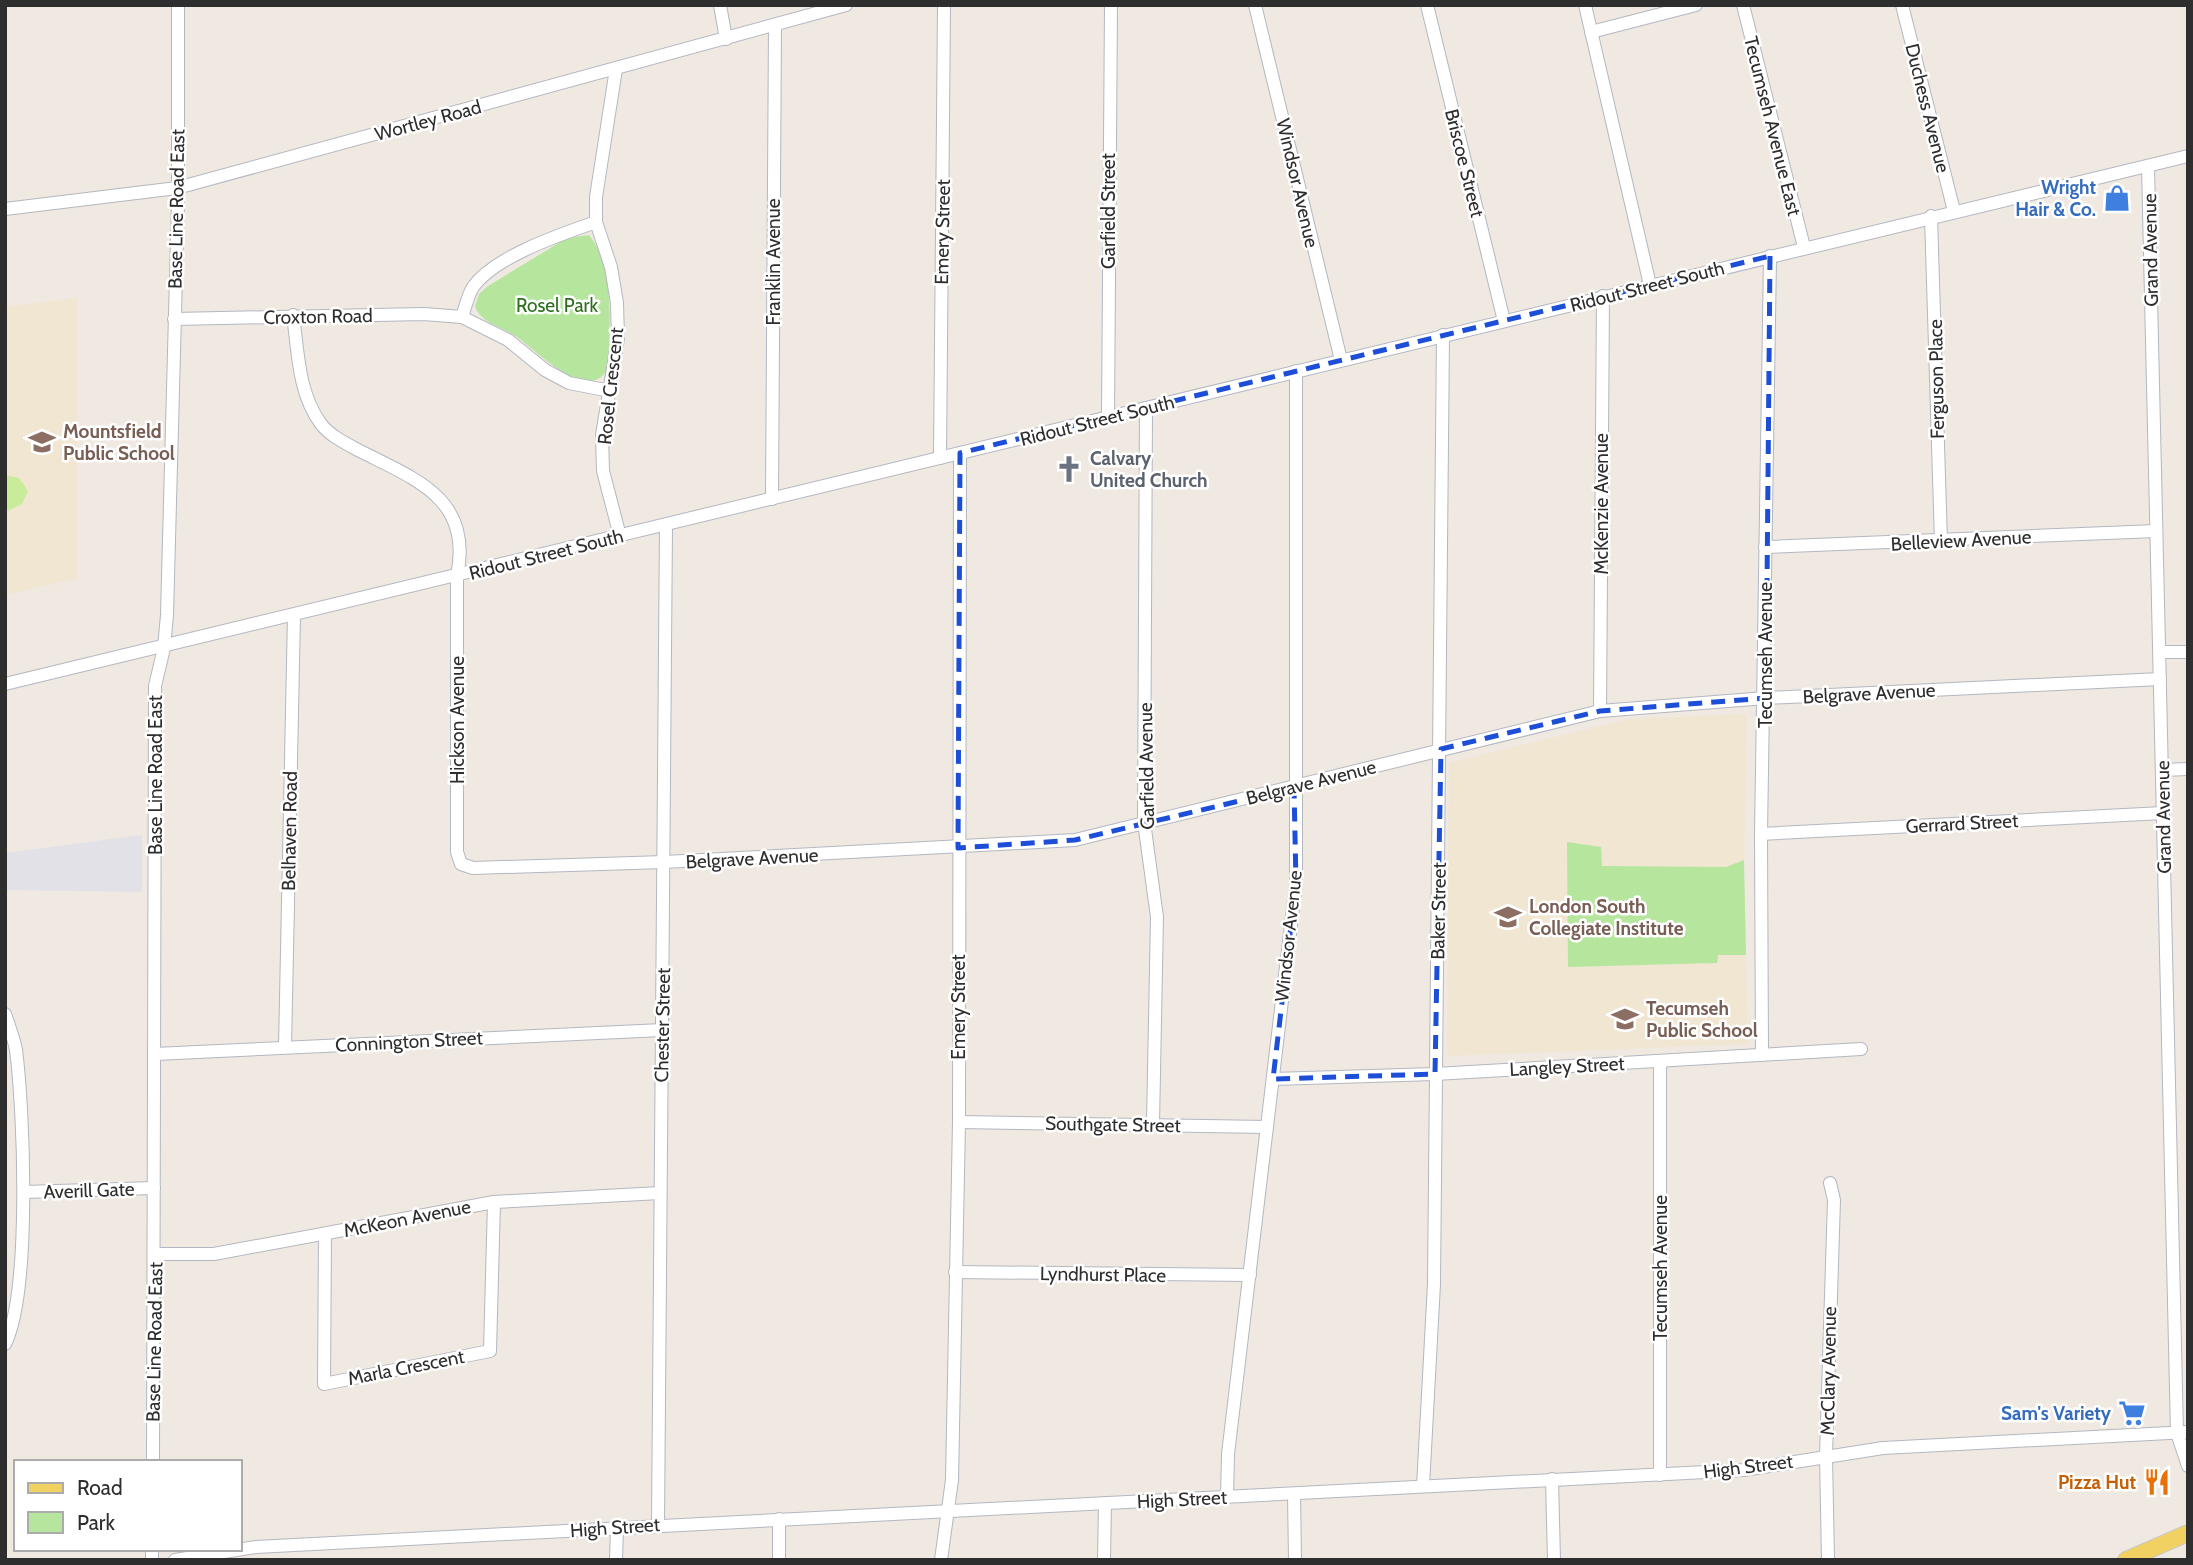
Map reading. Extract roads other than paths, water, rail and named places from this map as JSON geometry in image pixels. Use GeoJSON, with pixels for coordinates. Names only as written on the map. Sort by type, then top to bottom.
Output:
{"type":"FeatureCollection","features":[{"type":"Feature","properties":{"kind":"main road"},"geometry":{"type":"LineString","coordinates":[[2126,1560],[2188,1533]]}},
{"type":"Feature","properties":{"kind":"street","name":"Base Line Road East"},"geometry":{"type":"LineString","coordinates":[[153,1460],[155,686],[164,648],[177,188],[177,5]]}},
{"type":"Feature","properties":{"kind":"street"},"geometry":{"type":"LineString","coordinates":[[720,5],[726,39]]}},
{"type":"Feature","properties":{"kind":"street","name":"Wortley Road"},"geometry":{"type":"LineString","coordinates":[[5,209],[177,188],[846,5]]}},
{"type":"Feature","properties":{"kind":"street","name":"Emery Street"},"geometry":{"type":"LineString","coordinates":[[940,458],[944,5]]}},
{"type":"Feature","properties":{"kind":"street","name":"Garfield Street"},"geometry":{"type":"LineString","coordinates":[[1108,417],[1111,5]]}},
{"type":"Feature","properties":{"kind":"street","name":"Windsor Avenue"},"geometry":{"type":"LineString","coordinates":[[1255,5],[1341,360]]}},
{"type":"Feature","properties":{"kind":"street","name":"Briscoe Street"},"geometry":{"type":"LineString","coordinates":[[1427,5],[1504,321]]}},
{"type":"Feature","properties":{"kind":"street"},"geometry":{"type":"LineString","coordinates":[[1585,5],[1650,285]]}},
{"type":"Feature","properties":{"kind":"street"},"geometry":{"type":"LineString","coordinates":[[1591,32],[1696,5]]}},
{"type":"Feature","properties":{"kind":"street","name":"Tecumseh Avenue East"},"geometry":{"type":"LineString","coordinates":[[1743,5],[1804,247]]}},
{"type":"Feature","properties":{"kind":"street","name":"Duchess Avenue"},"geometry":{"type":"LineString","coordinates":[[1902,5],[1954,211]]}},
{"type":"Feature","properties":{"kind":"street","name":"Franklin Avenue"},"geometry":{"type":"LineString","coordinates":[[772,499],[775,25]]}},
{"type":"Feature","properties":{"kind":"street","name":"Rosel Crescent"},"geometry":{"type":"LineString","coordinates":[[616,69],[596,197],[596,222],[611,267],[617,303],[618,338],[602,435],[603,471],[620,536]]}},
{"type":"Feature","properties":{"kind":"street","name":"Ridout Street South"},"geometry":{"type":"LineString","coordinates":[[5,684],[164,648],[1931,216],[2188,156]]}},
{"type":"Feature","properties":{"kind":"street","name":"Grand Avenue"},"geometry":{"type":"LineString","coordinates":[[2148,166],[2163,813],[2183,1432],[2188,1466]]}},
{"type":"Feature","properties":{"kind":"street","name":"Ferguson Place"},"geometry":{"type":"LineString","coordinates":[[1931,216],[1941,541]]}},
{"type":"Feature","properties":{"kind":"street"},"geometry":{"type":"LineString","coordinates":[[462,317],[472,288],[487,272],[555,234],[596,222]]}},
{"type":"Feature","properties":{"kind":"street","name":"Tecumseh Avenue"},"geometry":{"type":"LineString","coordinates":[[1762,1055],[1761,835],[1766,698],[1765,547],[1770,256]]}},
{"type":"Feature","properties":{"kind":"street","name":"McKenzie Avenue"},"geometry":{"type":"LineString","coordinates":[[1600,711],[1603,296]]}},
{"type":"Feature","properties":{"kind":"street","name":"Croxton Road"},"geometry":{"type":"LineString","coordinates":[[174,319],[424,314],[462,317],[508,340],[545,369],[569,383],[610,391]]}},
{"type":"Feature","properties":{"kind":"street","name":"Hickson Avenue"},"geometry":{"type":"LineString","coordinates":[[293,315],[300,373],[321,425],[341,441],[429,486],[450,511],[461,537],[457,576],[457,852],[461,864]]}},
{"type":"Feature","properties":{"kind":"street","name":"Baker Street"},"geometry":{"type":"LineString","coordinates":[[1423,1486],[1434,1284],[1443,335]]}},
{"type":"Feature","properties":{"kind":"street","name":"Windsor Avenue"},"geometry":{"type":"LineString","coordinates":[[1227,1497],[1228,1454],[1296,883],[1296,371]]}},
{"type":"Feature","properties":{"kind":"street","name":"Garfield Avenue"},"geometry":{"type":"LineString","coordinates":[[1146,408],[1144,822],[1157,917],[1153,1124]]}},
{"type":"Feature","properties":{"kind":"street","name":"Emery Street"},"geometry":{"type":"LineString","coordinates":[[941,1560],[952,1480],[959,1122],[960,453]]}},
{"type":"Feature","properties":{"kind":"street","name":"Chester Street"},"geometry":{"type":"LineString","coordinates":[[657,1524],[666,525]]}},
{"type":"Feature","properties":{"kind":"street","name":"Belleview Avenue"},"geometry":{"type":"LineString","coordinates":[[1765,547],[2156,531]]}},
{"type":"Feature","properties":{"kind":"street","name":"Belhaven Road"},"geometry":{"type":"LineString","coordinates":[[285,1047],[294,616]]}},
{"type":"Feature","properties":{"kind":"street"},"geometry":{"type":"LineString","coordinates":[[2161,653],[2188,652]]}},
{"type":"Feature","properties":{"kind":"street","name":"Belgrave Avenue"},"geometry":{"type":"LineString","coordinates":[[461,864],[473,868],[664,862],[1075,840],[1600,711],[1766,698],[2160,680]]}},
{"type":"Feature","properties":{"kind":"street"},"geometry":{"type":"LineString","coordinates":[[2162,770],[2188,769]]}},
{"type":"Feature","properties":{"kind":"street","name":"Gerrard Street"},"geometry":{"type":"LineString","coordinates":[[1761,835],[2163,813]]}},
{"type":"Feature","properties":{"kind":"street"},"geometry":{"type":"LineString","coordinates":[[5,1014],[16,1049],[24,1192],[14,1322],[5,1343]]}},
{"type":"Feature","properties":{"kind":"street","name":"Connington Street"},"geometry":{"type":"LineString","coordinates":[[155,1054],[662,1030]]}},
{"type":"Feature","properties":{"kind":"street","name":"Langley Street"},"geometry":{"type":"LineString","coordinates":[[1272,1079],[1435,1074],[1861,1049]]}},
{"type":"Feature","properties":{"kind":"street","name":"Tecumseh Avenue"},"geometry":{"type":"LineString","coordinates":[[1660,1061],[1660,1475]]}},
{"type":"Feature","properties":{"kind":"street","name":"Southgate Street"},"geometry":{"type":"LineString","coordinates":[[959,1122],[1267,1127]]}},
{"type":"Feature","properties":{"kind":"street","name":"McClary Avenue"},"geometry":{"type":"LineString","coordinates":[[1828,1560],[1826,1456],[1834,1200],[1830,1182]]}},
{"type":"Feature","properties":{"kind":"street","name":"Averill Gate"},"geometry":{"type":"LineString","coordinates":[[24,1192],[154,1188]]}},
{"type":"Feature","properties":{"kind":"street","name":"McKeon Avenue"},"geometry":{"type":"LineString","coordinates":[[155,1254],[214,1254],[494,1202],[660,1193]]}},
{"type":"Feature","properties":{"kind":"street","name":"Marla Crescent"},"geometry":{"type":"LineString","coordinates":[[325,1234],[324,1384],[490,1351],[494,1202]]}},
{"type":"Feature","properties":{"kind":"street","name":"Lyndhurst Place"},"geometry":{"type":"LineString","coordinates":[[955,1272],[1250,1275]]}},
{"type":"Feature","properties":{"kind":"street","name":"High Street"},"geometry":{"type":"LineString","coordinates":[[242,1549],[657,1524],[1744,1470],[1826,1456],[1913,1446],[2183,1432]]}},
{"type":"Feature","properties":{"kind":"street"},"geometry":{"type":"LineString","coordinates":[[1552,1479],[1553,1560]]}},
{"type":"Feature","properties":{"kind":"street"},"geometry":{"type":"LineString","coordinates":[[1294,1494],[1295,1560]]}},
{"type":"Feature","properties":{"kind":"street"},"geometry":{"type":"LineString","coordinates":[[1104,1560],[1105,1503]]}},
{"type":"Feature","properties":{"kind":"street"},"geometry":{"type":"LineString","coordinates":[[779,1519],[779,1560]]}},
{"type":"Feature","properties":{"kind":"street"},"geometry":{"type":"LineString","coordinates":[[616,1560],[617,1528]]}},
{"type":"Feature","properties":{"kind":"street","name":"High Street"},"geometry":{"type":"LineString","coordinates":[[175,1560],[231,1551]]}},
{"type":"Feature","properties":{"kind":"place","name":"Wright Hair & Co."},"geometry":{"type":"Point","coordinates":[2117,198]}},
{"type":"Feature","properties":{"kind":"place","name":"Mountsfield Public School"},"geometry":{"type":"Point","coordinates":[42,442]}},
{"type":"Feature","properties":{"kind":"place","name":"Calvary United Church"},"geometry":{"type":"Point","coordinates":[1069,469]}},
{"type":"Feature","properties":{"kind":"place","name":"London South Collegiate Institute"},"geometry":{"type":"Point","coordinates":[1508,917]}},
{"type":"Feature","properties":{"kind":"place","name":"Tecumseh Public School"},"geometry":{"type":"Point","coordinates":[1625,1019]}},
{"type":"Feature","properties":{"kind":"place","name":"Sam's Variety"},"geometry":{"type":"Point","coordinates":[2132,1413]}},
{"type":"Feature","properties":{"kind":"place","name":"Pizza Hut"},"geometry":{"type":"Point","coordinates":[2157,1482]}},
{"type":"Feature","properties":{"kind":"park label","name":"Rosel Park"},"geometry":{"type":"Point","coordinates":[557,305]}}]}
